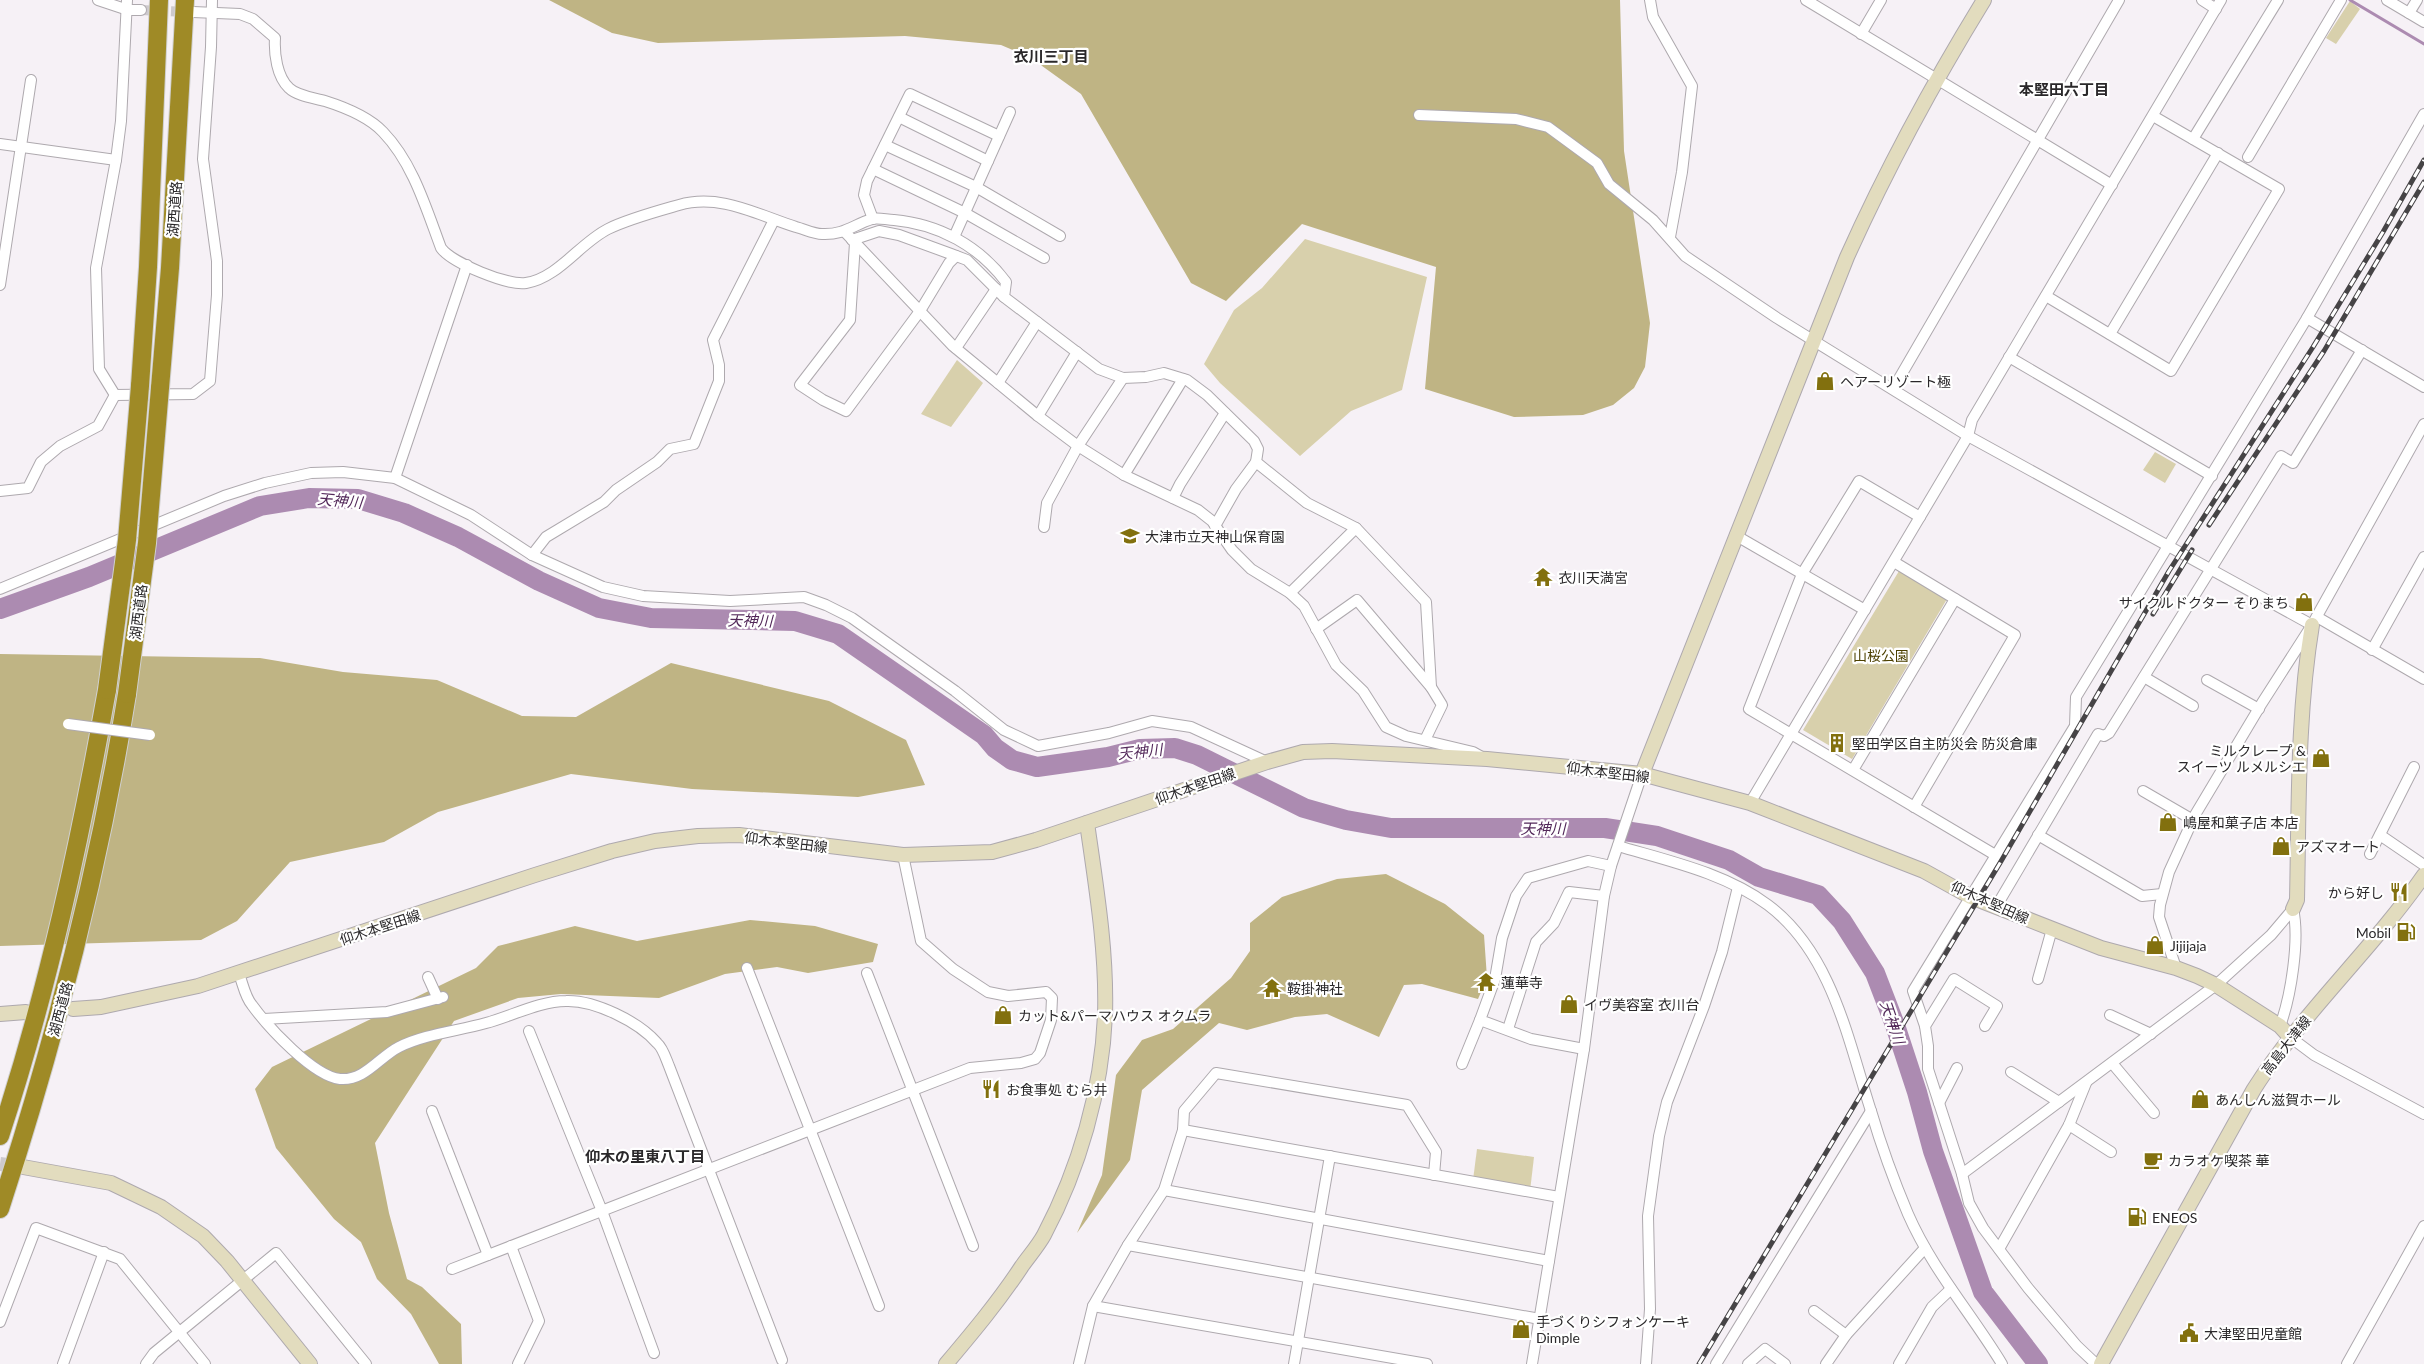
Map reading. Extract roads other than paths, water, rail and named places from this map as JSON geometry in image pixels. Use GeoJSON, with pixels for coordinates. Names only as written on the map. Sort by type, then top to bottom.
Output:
{"type":"FeatureCollection","features":[{"type":"Feature","properties":{"kind":"highway","name":"湖西道路"},"geometry":{"type":"LineString","coordinates":[[0,1136],[27,1047],[70,884],[107,690],[127,540],[140,386],[148,267],[159,0]]}},
{"type":"Feature","properties":{"kind":"highway","name":"湖西道路"},"geometry":{"type":"LineString","coordinates":[[0,1209],[48,1053],[72,963],[111,791],[127,694],[147,543],[189,6]]}},
{"type":"Feature","properties":{"kind":"main road"},"geometry":{"type":"LineString","coordinates":[[1642,774],[1735,535],[1813,341],[1867,214],[1935,80],[1984,0]]}},
{"type":"Feature","properties":{"kind":"main road"},"geometry":{"type":"LineString","coordinates":[[2293,909],[2297,900],[2302,709],[2305,666],[2315,621]]}},
{"type":"Feature","properties":{"kind":"main road","name":"仰木本堅田線"},"geometry":{"type":"LineString","coordinates":[[73,1009],[102,1006],[198,986],[612,851],[655,841],[698,836],[739,836],[903,855],[992,852],[1088,823],[1267,762],[1303,752],[1332,751],[1487,759],[1642,774],[1750,803],[1924,871],[1971,897],[2100,948],[2176,968],[2216,985],[2280,1026],[2290,1037]]}},
{"type":"Feature","properties":{"kind":"main road"},"geometry":{"type":"LineString","coordinates":[[946,1364],[993,1309],[1043,1236],[1070,1180],[1087,1124],[1099,1071],[1105,1014],[1101,932],[1088,823]]}},
{"type":"Feature","properties":{"kind":"main road","name":"高島大津線"},"geometry":{"type":"LineString","coordinates":[[2101,1364],[2254,1089],[2290,1037],[2420,890],[2424,875]]}},
{"type":"Feature","properties":{"kind":"main road"},"geometry":{"type":"LineString","coordinates":[[0,1014],[26,1012]]}},
{"type":"Feature","properties":{"kind":"main road"},"geometry":{"type":"LineString","coordinates":[[23,1167],[111,1183],[161,1207],[203,1236],[227,1261],[310,1364]]}},
{"type":"Feature","properties":{"kind":"street"},"geometry":{"type":"LineString","coordinates":[[98,0],[127,5],[141,10]]}},
{"type":"Feature","properties":{"kind":"street"},"geometry":{"type":"LineString","coordinates":[[115,395],[193,394],[210,381],[217,295],[217,260],[203,160],[211,47],[212,0]]}},
{"type":"Feature","properties":{"kind":"street"},"geometry":{"type":"LineString","coordinates":[[1650,0],[1653,17],[1692,86],[1682,172],[1670,237]]}},
{"type":"Feature","properties":{"kind":"street"},"geometry":{"type":"LineString","coordinates":[[1806,0],[1820,4],[1861,34],[1935,80],[2112,184]]}},
{"type":"Feature","properties":{"kind":"street"},"geometry":{"type":"LineString","coordinates":[[1861,34],[1881,0]]}},
{"type":"Feature","properties":{"kind":"street"},"geometry":{"type":"LineString","coordinates":[[1892,389],[2119,0]]}},
{"type":"Feature","properties":{"kind":"street"},"geometry":{"type":"LineString","coordinates":[[1750,803],[1968,436],[1972,420],[2219,4],[2202,0]]}},
{"type":"Feature","properties":{"kind":"street"},"geometry":{"type":"LineString","coordinates":[[2193,139],[2278,0]]}},
{"type":"Feature","properties":{"kind":"street"},"geometry":{"type":"LineString","coordinates":[[2248,157],[2341,0]]}},
{"type":"Feature","properties":{"kind":"street"},"geometry":{"type":"LineString","coordinates":[[2386,0],[2424,22]]}},
{"type":"Feature","properties":{"kind":"street"},"geometry":{"type":"LineString","coordinates":[[2409,13],[2417,0]]}},
{"type":"Feature","properties":{"kind":"street"},"geometry":{"type":"LineString","coordinates":[[115,395],[99,369],[96,268],[116,160],[127,5]]}},
{"type":"Feature","properties":{"kind":"street"},"geometry":{"type":"LineString","coordinates":[[189,6],[211,14],[240,14],[253,19],[275,38],[274,54],[283,80],[290,89],[358,115],[382,131],[399,152],[419,189],[441,248],[446,256],[516,284],[528,283],[546,275],[607,229],[682,204],[718,202],[821,234],[851,239],[879,231],[899,234],[967,260],[1000,293],[1099,368],[1123,378],[1146,377],[1164,373],[1183,379],[1207,395],[1254,441],[1258,449],[1256,462],[1236,489],[1215,526]]}},
{"type":"Feature","properties":{"kind":"street"},"geometry":{"type":"LineString","coordinates":[[0,285],[32,80]]}},
{"type":"Feature","properties":{"kind":"street"},"geometry":{"type":"LineString","coordinates":[[873,218],[864,195],[867,180],[910,94],[999,136]]}},
{"type":"Feature","properties":{"kind":"street"},"geometry":{"type":"LineString","coordinates":[[954,237],[1010,112]]}},
{"type":"Feature","properties":{"kind":"street"},"geometry":{"type":"LineString","coordinates":[[2096,1364],[2077,1346],[1999,1249],[1983,1228],[1969,1203],[1962,1174],[1928,1069],[1928,1046],[1925,1026],[1913,991],[2075,726],[2076,697],[2170,546],[2307,318],[2424,114]]}},
{"type":"Feature","properties":{"kind":"street"},"geometry":{"type":"LineString","coordinates":[[1419,115],[1516,119],[1548,127],[1597,163],[1609,184],[1631,200],[1670,237],[1685,256],[1813,341],[1968,436],[2211,569],[2372,650],[2424,679]]}},
{"type":"Feature","properties":{"kind":"street"},"geometry":{"type":"LineString","coordinates":[[2046,296],[2171,371],[2280,189],[2153,116]]}},
{"type":"Feature","properties":{"kind":"street"},"geometry":{"type":"LineString","coordinates":[[898,118],[988,161]]}},
{"type":"Feature","properties":{"kind":"street"},"geometry":{"type":"LineString","coordinates":[[0,144],[116,160]]}},
{"type":"Feature","properties":{"kind":"street"},"geometry":{"type":"LineString","coordinates":[[885,145],[976,187],[1060,236]]}},
{"type":"Feature","properties":{"kind":"street"},"geometry":{"type":"LineString","coordinates":[[2110,334],[2218,153]]}},
{"type":"Feature","properties":{"kind":"street"},"geometry":{"type":"LineString","coordinates":[[873,169],[965,213],[1044,258]]}},
{"type":"Feature","properties":{"kind":"street"},"geometry":{"type":"LineString","coordinates":[[873,218],[909,222],[954,237],[974,248],[992,264],[1006,282],[1000,293],[956,348]]}},
{"type":"Feature","properties":{"kind":"street"},"geometry":{"type":"LineString","coordinates":[[873,218],[851,239],[850,320],[800,385],[846,412],[920,311],[949,263],[956,256]]}},
{"type":"Feature","properties":{"kind":"street"},"geometry":{"type":"LineString","coordinates":[[532,555],[546,537],[604,502],[616,490],[657,462],[670,450],[694,444],[719,381],[719,365],[713,340],[774,220]]}},
{"type":"Feature","properties":{"kind":"street"},"geometry":{"type":"LineString","coordinates":[[851,239],[956,348],[1038,416],[1078,446],[1124,474],[1198,510],[1215,526],[1232,550],[1251,569],[1290,593],[1304,606],[1324,648],[1336,665],[1363,691],[1386,727],[1406,736],[1473,752],[1487,759]]}},
{"type":"Feature","properties":{"kind":"street"},"geometry":{"type":"LineString","coordinates":[[395,478],[467,265]]}},
{"type":"Feature","properties":{"kind":"street"},"geometry":{"type":"LineString","coordinates":[[2307,318],[2424,387]]}},
{"type":"Feature","properties":{"kind":"street"},"geometry":{"type":"LineString","coordinates":[[998,383],[1037,322]]}},
{"type":"Feature","properties":{"kind":"street"},"geometry":{"type":"LineString","coordinates":[[1996,907],[2098,734],[2104,736],[2109,733],[2281,456],[2293,463],[2362,350]]}},
{"type":"Feature","properties":{"kind":"street"},"geometry":{"type":"LineString","coordinates":[[1038,416],[1077,352]]}},
{"type":"Feature","properties":{"kind":"street"},"geometry":{"type":"LineString","coordinates":[[2009,358],[2212,476]]}},
{"type":"Feature","properties":{"kind":"street"},"geometry":{"type":"LineString","coordinates":[[1044,527],[1047,504],[1078,446],[1123,378]]}},
{"type":"Feature","properties":{"kind":"street"},"geometry":{"type":"LineString","coordinates":[[1124,474],[1183,379]]}},
{"type":"Feature","properties":{"kind":"street"},"geometry":{"type":"LineString","coordinates":[[0,490],[28,488],[42,462],[60,446],[98,426],[115,395]]}},
{"type":"Feature","properties":{"kind":"street"},"geometry":{"type":"LineString","coordinates":[[1173,498],[1225,413]]}},
{"type":"Feature","properties":{"kind":"street"},"geometry":{"type":"LineString","coordinates":[[2176,968],[2159,917],[2162,894],[2193,820],[2259,709],[2315,621],[2424,424]]}},
{"type":"Feature","properties":{"kind":"street"},"geometry":{"type":"LineString","coordinates":[[1256,462],[1307,503],[1356,528],[1426,602],[1431,687]]}},
{"type":"Feature","properties":{"kind":"street"},"geometry":{"type":"LineString","coordinates":[[0,589],[224,496],[265,483],[310,473],[343,472],[395,478],[471,515],[532,555],[603,588],[643,596],[730,601],[804,597],[826,605],[852,618],[955,691],[1004,730],[1038,746],[1109,733],[1152,721],[1190,727],[1267,762]]}},
{"type":"Feature","properties":{"kind":"street"},"geometry":{"type":"LineString","coordinates":[[1920,517],[1859,481],[1802,574],[1749,709],[1997,856]]}},
{"type":"Feature","properties":{"kind":"street"},"geometry":{"type":"LineString","coordinates":[[1290,593],[1356,528]]}},
{"type":"Feature","properties":{"kind":"street"},"geometry":{"type":"LineString","coordinates":[[1735,535],[1865,610]]}},
{"type":"Feature","properties":{"kind":"street"},"geometry":{"type":"LineString","coordinates":[[2372,650],[2424,557]]}},
{"type":"Feature","properties":{"kind":"street"},"geometry":{"type":"LineString","coordinates":[[1894,562],[2015,635],[1914,807]]}},
{"type":"Feature","properties":{"kind":"street"},"geometry":{"type":"LineString","coordinates":[[1853,770],[1955,599]]}},
{"type":"Feature","properties":{"kind":"street"},"geometry":{"type":"LineString","coordinates":[[1316,629],[1357,600],[1431,687],[1442,705],[1425,740]]}},
{"type":"Feature","properties":{"kind":"street"},"geometry":{"type":"LineString","coordinates":[[2144,677],[2193,706]]}},
{"type":"Feature","properties":{"kind":"street"},"geometry":{"type":"LineString","coordinates":[[2207,680],[2259,709]]}},
{"type":"Feature","properties":{"kind":"street"},"geometry":{"type":"LineString","coordinates":[[68,724],[150,735]]}},
{"type":"Feature","properties":{"kind":"street"},"geometry":{"type":"LineString","coordinates":[[2370,854],[2414,767]]}},
{"type":"Feature","properties":{"kind":"street"},"geometry":{"type":"LineString","coordinates":[[1532,1364],[1584,1050],[1604,896],[1611,866],[1642,774]]}},
{"type":"Feature","properties":{"kind":"street"},"geometry":{"type":"LineString","coordinates":[[2143,791],[2193,820]]}},
{"type":"Feature","properties":{"kind":"street"},"geometry":{"type":"LineString","coordinates":[[2380,834],[2424,866]]}},
{"type":"Feature","properties":{"kind":"street"},"geometry":{"type":"LineString","coordinates":[[2038,835],[2142,896],[2162,894]]}},
{"type":"Feature","properties":{"kind":"street"},"geometry":{"type":"LineString","coordinates":[[1618,846],[1703,872],[1738,887],[1781,916],[1797,933],[1816,961],[1843,1018],[1871,1111],[1908,1214],[1925,1248],[2000,1363]]}},
{"type":"Feature","properties":{"kind":"street"},"geometry":{"type":"LineString","coordinates":[[452,1269],[970,1068],[1021,1063],[1035,1059],[1040,1053],[1053,1007],[1052,998],[1046,992],[1008,996],[988,992],[952,969],[921,941],[903,855]]}},
{"type":"Feature","properties":{"kind":"street"},"geometry":{"type":"LineString","coordinates":[[1462,1064],[1495,979],[1502,938],[1516,896],[1528,878],[1588,861],[1611,866]]}},
{"type":"Feature","properties":{"kind":"street"},"geometry":{"type":"LineString","coordinates":[[1646,1364],[1650,1310],[1648,1216],[1657,1145],[1667,1102],[1704,1006],[1722,952],[1738,887]]}},
{"type":"Feature","properties":{"kind":"street"},"geometry":{"type":"LineString","coordinates":[[1508,1029],[1536,942],[1554,923],[1569,892],[1604,896]]}},
{"type":"Feature","properties":{"kind":"street"},"geometry":{"type":"LineString","coordinates":[[1962,1174],[2216,985],[2271,935],[2293,909]]}},
{"type":"Feature","properties":{"kind":"street"},"geometry":{"type":"LineString","coordinates":[[2280,1026],[2287,1007],[2297,926],[2293,909]]}},
{"type":"Feature","properties":{"kind":"street"},"geometry":{"type":"LineString","coordinates":[[2038,979],[2052,929]]}},
{"type":"Feature","properties":{"kind":"street"},"geometry":{"type":"LineString","coordinates":[[747,968],[879,1306]]}},
{"type":"Feature","properties":{"kind":"street"},"geometry":{"type":"LineString","coordinates":[[867,973],[974,1246]]}},
{"type":"Feature","properties":{"kind":"street"},"geometry":{"type":"LineString","coordinates":[[239,974],[250,1004],[308,1064],[325,1076],[342,1079],[360,1075],[379,1064],[397,1048],[414,1041],[553,1003],[577,1001],[634,1022],[659,1044],[692,1124],[707,1169],[782,1360]]}},
{"type":"Feature","properties":{"kind":"street"},"geometry":{"type":"LineString","coordinates":[[264,1019],[387,1012],[441,998],[428,977]]}},
{"type":"Feature","properties":{"kind":"street"},"geometry":{"type":"LineString","coordinates":[[1925,1026],[1954,979],[1997,1006],[1985,1026]]}},
{"type":"Feature","properties":{"kind":"street"},"geometry":{"type":"LineString","coordinates":[[2110,1016],[2151,1034]]}},
{"type":"Feature","properties":{"kind":"street"},"geometry":{"type":"LineString","coordinates":[[1480,1020],[1531,1039],[1584,1050]]}},
{"type":"Feature","properties":{"kind":"street"},"geometry":{"type":"LineString","coordinates":[[529,1031],[602,1211],[654,1353]]}},
{"type":"Feature","properties":{"kind":"street"},"geometry":{"type":"LineString","coordinates":[[2290,1037],[2314,1055],[2424,1114]]}},
{"type":"Feature","properties":{"kind":"street"},"geometry":{"type":"LineString","coordinates":[[2112,1063],[2154,1113]]}},
{"type":"Feature","properties":{"kind":"street"},"geometry":{"type":"LineString","coordinates":[[1939,1103],[1958,1068]]}},
{"type":"Feature","properties":{"kind":"street"},"geometry":{"type":"LineString","coordinates":[[2011,1072],[2059,1102]]}},
{"type":"Feature","properties":{"kind":"street"},"geometry":{"type":"LineString","coordinates":[[1079,1364],[1093,1306],[1128,1245],[1164,1190],[1183,1130],[1184,1111],[1216,1073],[1408,1105],[1436,1152],[1434,1175]]}},
{"type":"Feature","properties":{"kind":"street"},"geometry":{"type":"LineString","coordinates":[[1999,1249],[2069,1124],[2086,1082]]}},
{"type":"Feature","properties":{"kind":"street"},"geometry":{"type":"LineString","coordinates":[[432,1111],[488,1255]]}},
{"type":"Feature","properties":{"kind":"street"},"geometry":{"type":"LineString","coordinates":[[1716,1364],[1871,1111]]}},
{"type":"Feature","properties":{"kind":"street"},"geometry":{"type":"LineString","coordinates":[[2069,1124],[2111,1152]]}},
{"type":"Feature","properties":{"kind":"street"},"geometry":{"type":"LineString","coordinates":[[1183,1130],[1559,1197]]}},
{"type":"Feature","properties":{"kind":"street"},"geometry":{"type":"LineString","coordinates":[[1294,1364],[1330,1156]]}},
{"type":"Feature","properties":{"kind":"street"},"geometry":{"type":"LineString","coordinates":[[1164,1190],[1549,1261]]}},
{"type":"Feature","properties":{"kind":"street"},"geometry":{"type":"LineString","coordinates":[[2347,1364],[2424,1226]]}},
{"type":"Feature","properties":{"kind":"street"},"geometry":{"type":"LineString","coordinates":[[0,1322],[36,1228],[120,1258],[205,1364]]}},
{"type":"Feature","properties":{"kind":"street"},"geometry":{"type":"LineString","coordinates":[[1128,1245],[1540,1319]]}},
{"type":"Feature","properties":{"kind":"street"},"geometry":{"type":"LineString","coordinates":[[511,1246],[539,1321],[518,1364]]}},
{"type":"Feature","properties":{"kind":"street"},"geometry":{"type":"LineString","coordinates":[[1826,1364],[1846,1335],[1925,1248]]}},
{"type":"Feature","properties":{"kind":"street"},"geometry":{"type":"LineString","coordinates":[[63,1364],[104,1252]]}},
{"type":"Feature","properties":{"kind":"street"},"geometry":{"type":"LineString","coordinates":[[146,1364],[154,1353],[276,1253],[366,1364]]}},
{"type":"Feature","properties":{"kind":"street"},"geometry":{"type":"LineString","coordinates":[[1899,1364],[1932,1307],[1951,1289]]}},
{"type":"Feature","properties":{"kind":"street"},"geometry":{"type":"LineString","coordinates":[[1093,1306],[1427,1364]]}},
{"type":"Feature","properties":{"kind":"street"},"geometry":{"type":"LineString","coordinates":[[1814,1311],[1846,1335]]}},
{"type":"Feature","properties":{"kind":"street"},"geometry":{"type":"LineString","coordinates":[[1748,1364],[1765,1349],[1785,1364]]}},
{"type":"Feature","properties":{"kind":"waterway"},"geometry":{"type":"LineString","coordinates":[[2350,0],[2424,44]]}},
{"type":"Feature","properties":{"kind":"waterway","name":"天神川"},"geometry":{"type":"LineString","coordinates":[[0,609],[89,577],[260,506],[309,498],[358,499],[404,513],[458,537],[539,581],[599,608],[651,618],[795,621],[838,634],[984,735],[995,748],[1012,760],[1037,767],[1108,757],[1140,749],[1175,748],[1197,755],[1304,808],[1346,820],[1391,828],[1605,828],[1657,836],[1729,860],[1759,877],[1818,895],[1842,921],[1875,973],[1895,1025],[1917,1092],[1933,1151],[1983,1292],[2038,1364]]}},
{"type":"Feature","properties":{"kind":"tunnel"},"geometry":{"type":"LineString","coordinates":[[141,10],[188,12]]}},
{"type":"Feature","properties":{"kind":"tunnel"},"geometry":{"type":"LineString","coordinates":[[0,1164],[22,1167]]}},
{"type":"Feature","properties":{"kind":"railway"},"geometry":{"type":"LineString","coordinates":[[1699,1364],[2000,863],[2169,571],[2313,347],[2424,160]]}},
{"type":"Feature","properties":{"kind":"railway"},"geometry":{"type":"LineString","coordinates":[[2209,525],[2324,351],[2424,182]]}},
{"type":"Feature","properties":{"kind":"railway"},"geometry":{"type":"LineString","coordinates":[[2153,614],[2192,550]]}},
{"type":"Feature","properties":{"kind":"place","name":"ヘアーリゾート極"},"geometry":{"type":"Point","coordinates":[1825,381]}},
{"type":"Feature","properties":{"kind":"place","name":"大津市立天神山保育園"},"geometry":{"type":"Point","coordinates":[1130,536]}},
{"type":"Feature","properties":{"kind":"place","name":"衣川天満宮"},"geometry":{"type":"Point","coordinates":[1543,577]}},
{"type":"Feature","properties":{"kind":"place","name":"サイクルドクター そりまち"},"geometry":{"type":"Point","coordinates":[2304,602]}},
{"type":"Feature","properties":{"kind":"place","name":"堅田学区自主防災会 防災倉庫"},"geometry":{"type":"Point","coordinates":[1837,743]}},
{"type":"Feature","properties":{"kind":"place","name":"ミルクレープ & スイーツ ルメルシエ"},"geometry":{"type":"Point","coordinates":[2321,758]}},
{"type":"Feature","properties":{"kind":"place","name":"嶋屋和菓子店 本店"},"geometry":{"type":"Point","coordinates":[2168,822]}},
{"type":"Feature","properties":{"kind":"place","name":"アズマオート"},"geometry":{"type":"Point","coordinates":[2281,846]}},
{"type":"Feature","properties":{"kind":"place","name":"から好し"},"geometry":{"type":"Point","coordinates":[2399,892]}},
{"type":"Feature","properties":{"kind":"place","name":"Mobil"},"geometry":{"type":"Point","coordinates":[2406,932]}},
{"type":"Feature","properties":{"kind":"place","name":"Jijijaja"},"geometry":{"type":"Point","coordinates":[2155,945]}},
{"type":"Feature","properties":{"kind":"place","name":"蓮華寺"},"geometry":{"type":"Point","coordinates":[1486,982]}},
{"type":"Feature","properties":{"kind":"place","name":"鞍掛神社"},"geometry":{"type":"Point","coordinates":[1272,988]}},
{"type":"Feature","properties":{"kind":"place","name":"イヴ美容室 衣川台"},"geometry":{"type":"Point","coordinates":[1569,1004]}},
{"type":"Feature","properties":{"kind":"place","name":"カット&パーマハウス オクムラ"},"geometry":{"type":"Point","coordinates":[1003,1015]}},
{"type":"Feature","properties":{"kind":"place","name":"お食事処 むら井"},"geometry":{"type":"Point","coordinates":[991,1089]}},
{"type":"Feature","properties":{"kind":"place","name":"あんしん滋賀ホール"},"geometry":{"type":"Point","coordinates":[2200,1099]}},
{"type":"Feature","properties":{"kind":"place","name":"カラオケ喫茶 華"},"geometry":{"type":"Point","coordinates":[2153,1160]}},
{"type":"Feature","properties":{"kind":"place","name":"ENEOS"},"geometry":{"type":"Point","coordinates":[2137,1217]}},
{"type":"Feature","properties":{"kind":"place","name":"手づくりシフォンケーキ Dimple"},"geometry":{"type":"Point","coordinates":[1521,1329]}},
{"type":"Feature","properties":{"kind":"place","name":"大津堅田児童館"},"geometry":{"type":"Point","coordinates":[2189,1333]}},
{"type":"Feature","properties":{"kind":"district","name":"衣川三丁目"},"geometry":{"type":"Point","coordinates":[1051,56]}},
{"type":"Feature","properties":{"kind":"district","name":"本堅田六丁目"},"geometry":{"type":"Point","coordinates":[2064,89]}},
{"type":"Feature","properties":{"kind":"district","name":"仰木の里東八丁目"},"geometry":{"type":"Point","coordinates":[645,1156]}},
{"type":"Feature","properties":{"kind":"park label","name":"山桜公園"},"geometry":{"type":"Point","coordinates":[1881,655]}}]}
